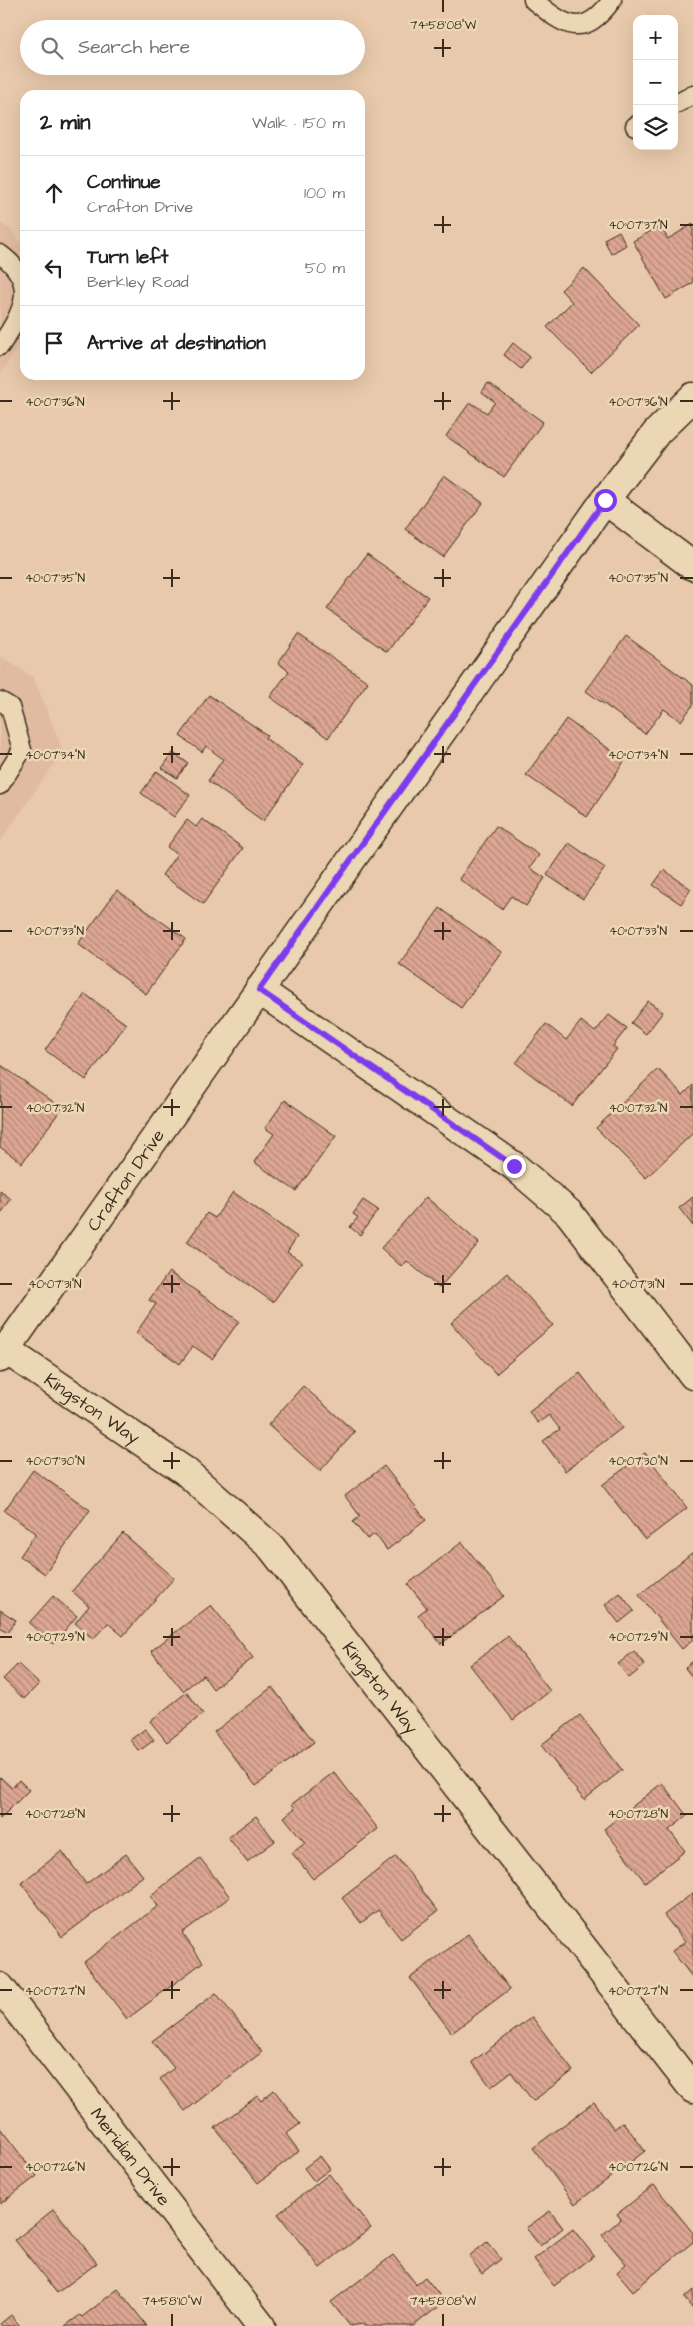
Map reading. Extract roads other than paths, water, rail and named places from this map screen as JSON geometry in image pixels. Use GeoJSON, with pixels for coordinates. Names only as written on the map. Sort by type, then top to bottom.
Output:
{"type":"FeatureCollection","features":[{"type":"Feature","properties":{"kind":"street","name":"Crafton Drive"},"geometry":{"type":"LineString","coordinates":[[3,1354],[605,500],[657,432],[693,397]]}},
{"type":"Feature","properties":{"kind":"street"},"geometry":{"type":"LineString","coordinates":[[605,500],[693,566]]}},
{"type":"Feature","properties":{"kind":"street"},"geometry":{"type":"LineString","coordinates":[[259,990],[514,1166],[569,1213],[693,1375]]}},
{"type":"Feature","properties":{"kind":"street","name":"Kingston Way"},"geometry":{"type":"LineString","coordinates":[[3,1354],[185,1471],[271,1547],[693,2089]]}},
{"type":"Feature","properties":{"kind":"street","name":"Meridian Drive"},"geometry":{"type":"LineString","coordinates":[[0,1987],[261,2326]]}},
{"type":"Feature","properties":{"kind":"lane"},"geometry":{"type":"LineString","coordinates":[[532,0],[558,20],[568,24],[583,25],[600,16],[612,0]]}},
{"type":"Feature","properties":{"kind":"lane"},"geometry":{"type":"LineString","coordinates":[[678,103],[693,96]]}},
{"type":"Feature","properties":{"kind":"lane"},"geometry":{"type":"LineString","coordinates":[[0,254],[12,263],[20,277]]}},
{"type":"Feature","properties":{"kind":"lane"},"geometry":{"type":"LineString","coordinates":[[0,346],[20,316]]}},
{"type":"Feature","properties":{"kind":"lane"},"geometry":{"type":"LineString","coordinates":[[0,701],[10,707],[22,750],[0,785]]}}]}
